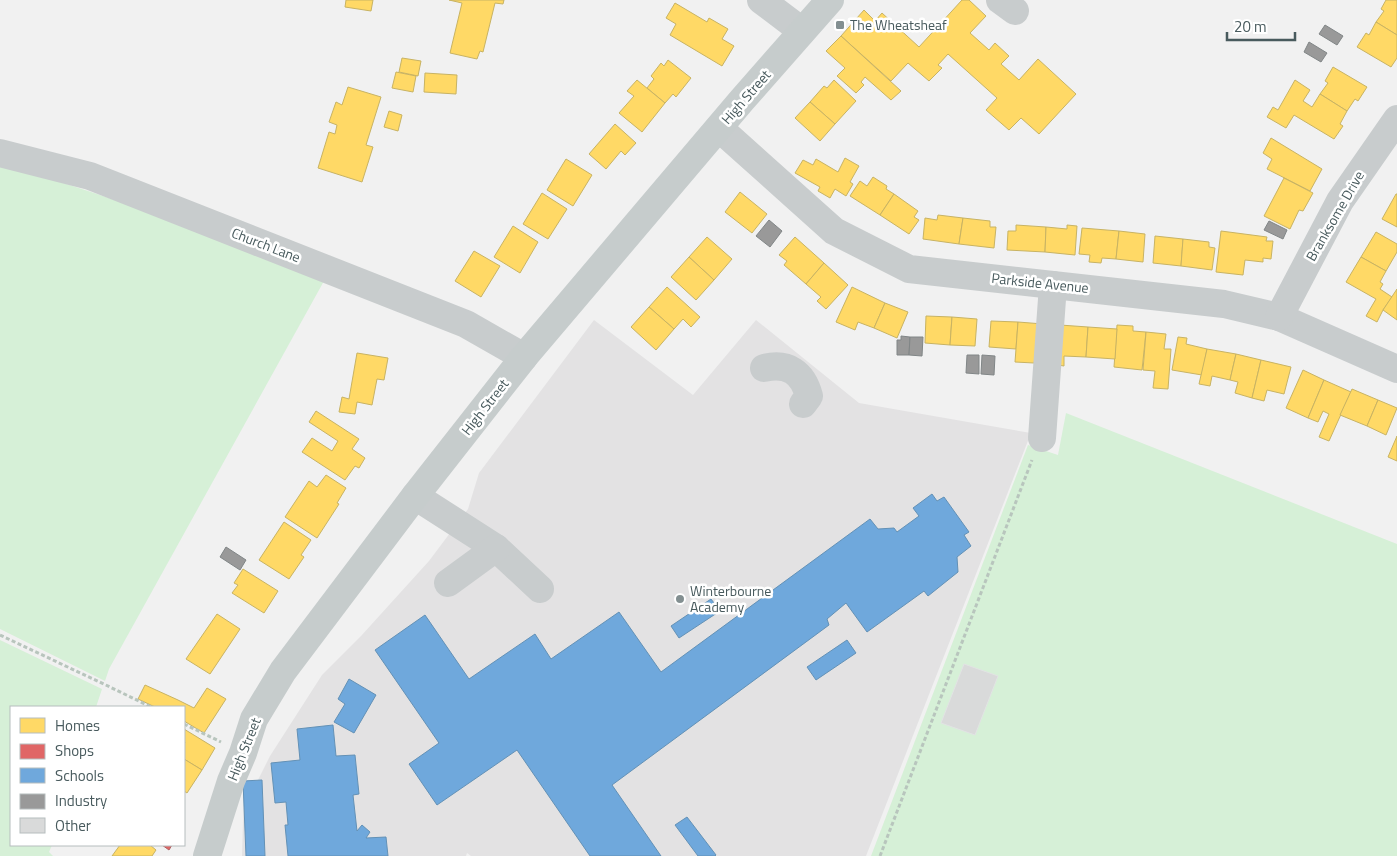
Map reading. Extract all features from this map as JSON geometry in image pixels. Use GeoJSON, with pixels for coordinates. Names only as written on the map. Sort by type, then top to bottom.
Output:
{"type":"FeatureCollection","features":[{"type":"Feature","properties":{"kind":"main road","name":"High Street"},"geometry":{"type":"LineString","coordinates":[[207,856],[231,781],[243,753],[254,719],[283,671],[415,496],[524,357],[830,0]]}},
{"type":"Feature","properties":{"kind":"street"},"geometry":{"type":"LineString","coordinates":[[761,0],[802,31]]}},
{"type":"Feature","properties":{"kind":"street","name":"Branksome Drive"},"geometry":{"type":"LineString","coordinates":[[1279,318],[1340,201],[1397,119]]}},
{"type":"Feature","properties":{"kind":"street","name":"Parkside Avenue"},"geometry":{"type":"LineString","coordinates":[[719,128],[834,231],[909,269],[1224,304],[1279,318],[1397,369]]}},
{"type":"Feature","properties":{"kind":"street","name":"Church Lane"},"geometry":{"type":"LineString","coordinates":[[0,153],[90,176],[466,324],[524,357]]}},
{"type":"Feature","properties":{"kind":"street"},"geometry":{"type":"LineString","coordinates":[[1042,438],[1054,285]]}},
{"type":"Feature","properties":{"kind":"street"},"geometry":{"type":"LineString","coordinates":[[764,368],[773,365],[784,366],[795,372],[802,379],[809,396],[803,404]]}},
{"type":"Feature","properties":{"kind":"street"},"geometry":{"type":"LineString","coordinates":[[415,496],[496,548],[540,589]]}},
{"type":"Feature","properties":{"kind":"street"},"geometry":{"type":"LineString","coordinates":[[448,583],[496,548]]}},
{"type":"Feature","properties":{"kind":"path"},"geometry":{"type":"LineString","coordinates":[[880,856],[1042,438]]}},
{"type":"Feature","properties":{"kind":"path"},"geometry":{"type":"LineString","coordinates":[[0,635],[149,706]]}},
{"type":"Feature","properties":{"kind":"path"},"geometry":{"type":"LineString","coordinates":[[185,724],[243,753]]}},
{"type":"Feature","properties":{"kind":"shaded area","name":"Winterbourne Academy"},"geometry":{"type":"Polygon","coordinates":[[[594,320],[693,395],[756,320],[859,403],[1031,433],[866,856],[471,856],[467,853],[466,856],[242,856],[244,786],[258,780],[270,756],[322,675],[361,636],[429,561],[468,509],[479,473],[594,320]]]}},
{"type":"Feature","properties":{"kind":"green space"},"geometry":{"type":"Polygon","coordinates":[[[0,165],[41,176],[123,203],[324,281],[109,669],[105,681],[0,629],[0,165]]]}},
{"type":"Feature","properties":{"kind":"green space"},"geometry":{"type":"Polygon","coordinates":[[[1066,413],[1397,544],[1397,856],[871,856],[1028,445],[1058,455],[1066,413]]]}},
{"type":"Feature","properties":{"kind":"green space"},"geometry":{"type":"Polygon","coordinates":[[[0,640],[102,689],[96,706],[10,706],[10,846],[52,846],[49,852],[53,856],[0,856],[0,640]]]}},
{"type":"Feature","properties":{"kind":"building: Homes"},"geometry":{"type":"Polygon","coordinates":[[[346,0],[373,0],[371,11],[345,7],[346,0]]]}},
{"type":"Feature","properties":{"kind":"building: Homes"},"geometry":{"type":"Polygon","coordinates":[[[449,0],[504,0],[503,4],[495,3],[483,52],[480,51],[477,59],[450,53],[462,3],[449,0]]]}},
{"type":"Feature","properties":{"kind":"building: Homes"},"geometry":{"type":"Polygon","coordinates":[[[962,0],[969,0],[986,16],[970,33],[989,50],[995,43],[1009,56],[1001,64],[1019,80],[1038,59],[1076,94],[1039,134],[1021,118],[1009,130],[986,110],[997,98],[948,54],[938,65],[942,68],[929,81],[908,63],[891,81],[841,36],[864,10],[875,21],[882,13],[919,47],[962,0]]]}},
{"type":"Feature","properties":{"kind":"building: Homes"},"geometry":{"type":"Polygon","coordinates":[[[1386,0],[1397,0],[1397,35],[1376,22],[1384,11],[1381,9],[1386,0]]]}},
{"type":"Feature","properties":{"kind":"building: Homes"},"geometry":{"type":"Polygon","coordinates":[[[675,3],[707,22],[709,18],[728,29],[722,39],[734,46],[722,66],[670,35],[676,24],[666,18],[675,3]]]}},
{"type":"Feature","properties":{"kind":"building: Homes"},"geometry":{"type":"Polygon","coordinates":[[[1376,22],[1397,35],[1397,58],[1391,67],[1357,47],[1366,33],[1369,35],[1376,22]]]}},
{"type":"Feature","properties":{"kind":"building: Homes"},"geometry":{"type":"Polygon","coordinates":[[[841,36],[901,91],[891,100],[865,77],[861,82],[864,85],[856,93],[837,76],[845,68],[826,51],[841,36]]]}},
{"type":"Feature","properties":{"kind":"building: Homes"},"geometry":{"type":"Polygon","coordinates":[[[402,58],[421,61],[418,76],[399,72],[402,58]]]}},
{"type":"Feature","properties":{"kind":"building: Homes"},"geometry":{"type":"Polygon","coordinates":[[[668,60],[691,78],[676,97],[673,94],[665,103],[647,88],[654,79],[651,76],[661,63],[664,66],[668,60]]]}},
{"type":"Feature","properties":{"kind":"building: Homes"},"geometry":{"type":"Polygon","coordinates":[[[1333,67],[1367,87],[1358,101],[1355,99],[1347,111],[1320,94],[1328,83],[1325,81],[1333,67]]]}},
{"type":"Feature","properties":{"kind":"building: Homes"},"geometry":{"type":"Polygon","coordinates":[[[396,72],[416,76],[413,92],[392,88],[396,72]]]}},
{"type":"Feature","properties":{"kind":"building: Homes"},"geometry":{"type":"Polygon","coordinates":[[[425,73],[457,75],[456,94],[424,92],[425,73]]]}},
{"type":"Feature","properties":{"kind":"building: Homes"},"geometry":{"type":"Polygon","coordinates":[[[637,80],[665,103],[642,132],[619,113],[634,96],[627,91],[637,80]]]}},
{"type":"Feature","properties":{"kind":"building: Homes"},"geometry":{"type":"Polygon","coordinates":[[[834,80],[856,101],[835,124],[810,102],[824,86],[827,88],[834,80]]]}},
{"type":"Feature","properties":{"kind":"building: Homes"},"geometry":{"type":"Polygon","coordinates":[[[1295,80],[1310,90],[1303,101],[1312,107],[1320,94],[1347,111],[1340,124],[1343,126],[1334,139],[1294,115],[1286,128],[1267,117],[1273,107],[1278,110],[1295,80]]]}},
{"type":"Feature","properties":{"kind":"building: Homes"},"geometry":{"type":"Polygon","coordinates":[[[348,87],[381,97],[366,145],[373,147],[362,182],[318,168],[329,132],[335,134],[337,125],[329,122],[336,102],[342,105],[348,87]]]}},
{"type":"Feature","properties":{"kind":"building: Homes"},"geometry":{"type":"Polygon","coordinates":[[[810,102],[835,124],[820,141],[795,118],[810,102]]]}},
{"type":"Feature","properties":{"kind":"building: Homes"},"geometry":{"type":"Polygon","coordinates":[[[389,111],[402,115],[398,131],[384,127],[389,111]]]}},
{"type":"Feature","properties":{"kind":"building: Homes"},"geometry":{"type":"Polygon","coordinates":[[[615,124],[636,143],[625,155],[621,151],[606,169],[589,154],[615,124]]]}},
{"type":"Feature","properties":{"kind":"building: Homes"},"geometry":{"type":"Polygon","coordinates":[[[1271,138],[1322,169],[1310,191],[1267,169],[1272,159],[1263,153],[1271,138]]]}},
{"type":"Feature","properties":{"kind":"building: Homes"},"geometry":{"type":"Polygon","coordinates":[[[845,158],[859,166],[850,182],[853,184],[846,196],[835,189],[830,198],[818,191],[820,187],[795,173],[803,160],[813,165],[816,159],[838,172],[845,158]]]}},
{"type":"Feature","properties":{"kind":"building: Homes"},"geometry":{"type":"Polygon","coordinates":[[[566,159],[592,175],[573,206],[547,190],[566,159]]]}},
{"type":"Feature","properties":{"kind":"building: Homes"},"geometry":{"type":"Polygon","coordinates":[[[873,177],[887,186],[886,189],[894,194],[880,215],[850,196],[860,181],[867,186],[873,177]]]}},
{"type":"Feature","properties":{"kind":"building: Homes"},"geometry":{"type":"Polygon","coordinates":[[[1284,178],[1313,193],[1303,211],[1299,210],[1290,229],[1264,216],[1284,178]]]}},
{"type":"Feature","properties":{"kind":"building: Homes"},"geometry":{"type":"Polygon","coordinates":[[[740,192],[767,214],[752,233],[725,212],[740,192]]]}},
{"type":"Feature","properties":{"kind":"building: Homes"},"geometry":{"type":"Polygon","coordinates":[[[542,193],[567,209],[548,239],[523,224],[542,193]]]}},
{"type":"Feature","properties":{"kind":"building: Homes"},"geometry":{"type":"Polygon","coordinates":[[[894,194],[918,211],[914,217],[919,220],[909,234],[880,215],[894,194]]]}},
{"type":"Feature","properties":{"kind":"building: Homes"},"geometry":{"type":"Polygon","coordinates":[[[1397,194],[1397,227],[1382,219],[1397,194]]]}},
{"type":"Feature","properties":{"kind":"building: Homes"},"geometry":{"type":"Polygon","coordinates":[[[938,215],[963,218],[959,244],[923,239],[925,218],[937,220],[938,215]]]}},
{"type":"Feature","properties":{"kind":"building: Homes"},"geometry":{"type":"Polygon","coordinates":[[[963,218],[990,221],[990,227],[996,227],[994,248],[959,244],[963,218]]]}},
{"type":"Feature","properties":{"kind":"building: Homes"},"geometry":{"type":"Polygon","coordinates":[[[1016,225],[1046,227],[1045,252],[1007,250],[1008,231],[1016,231],[1016,225]]]}},
{"type":"Feature","properties":{"kind":"building: Homes"},"geometry":{"type":"Polygon","coordinates":[[[1067,225],[1077,226],[1075,255],[1045,252],[1046,227],[1067,229],[1067,225]]]}},
{"type":"Feature","properties":{"kind":"building: Homes"},"geometry":{"type":"Polygon","coordinates":[[[513,226],[538,242],[520,273],[494,257],[513,226]]]}},
{"type":"Feature","properties":{"kind":"building: Homes"},"geometry":{"type":"Polygon","coordinates":[[[1082,228],[1119,231],[1116,259],[1102,258],[1101,263],[1089,262],[1090,255],[1079,254],[1082,228]]]}},
{"type":"Feature","properties":{"kind":"building: Homes"},"geometry":{"type":"Polygon","coordinates":[[[1119,231],[1145,234],[1143,262],[1116,259],[1119,231]]]}},
{"type":"Feature","properties":{"kind":"building: Homes"},"geometry":{"type":"Polygon","coordinates":[[[1221,231],[1267,237],[1266,241],[1273,241],[1271,259],[1263,258],[1263,262],[1245,260],[1243,275],[1216,272],[1221,231]]]}},
{"type":"Feature","properties":{"kind":"building: Homes"},"geometry":{"type":"Polygon","coordinates":[[[1376,232],[1397,244],[1397,252],[1386,271],[1361,257],[1376,232]]]}},
{"type":"Feature","properties":{"kind":"building: Homes"},"geometry":{"type":"Polygon","coordinates":[[[1155,236],[1183,239],[1181,266],[1153,263],[1155,236]]]}},
{"type":"Feature","properties":{"kind":"building: Homes"},"geometry":{"type":"Polygon","coordinates":[[[707,237],[732,259],[714,280],[689,257],[707,237]]]}},
{"type":"Feature","properties":{"kind":"building: Homes"},"geometry":{"type":"Polygon","coordinates":[[[795,237],[824,263],[806,284],[784,265],[787,261],[779,255],[795,237]]]}},
{"type":"Feature","properties":{"kind":"building: Homes"},"geometry":{"type":"Polygon","coordinates":[[[1183,239],[1209,242],[1209,247],[1215,248],[1212,270],[1181,266],[1183,239]]]}},
{"type":"Feature","properties":{"kind":"building: Homes"},"geometry":{"type":"Polygon","coordinates":[[[474,251],[500,266],[481,297],[455,281],[474,251]]]}},
{"type":"Feature","properties":{"kind":"building: Homes"},"geometry":{"type":"Polygon","coordinates":[[[689,257],[714,280],[696,300],[671,277],[689,257]]]}},
{"type":"Feature","properties":{"kind":"building: Homes"},"geometry":{"type":"Polygon","coordinates":[[[1361,257],[1386,271],[1380,282],[1383,284],[1380,289],[1392,297],[1377,322],[1366,316],[1376,299],[1346,282],[1361,257]]]}},
{"type":"Feature","properties":{"kind":"building: Homes"},"geometry":{"type":"Polygon","coordinates":[[[824,263],[848,285],[826,309],[817,301],[821,297],[806,284],[824,263]]]}},
{"type":"Feature","properties":{"kind":"building: Homes"},"geometry":{"type":"Polygon","coordinates":[[[667,287],[700,317],[691,327],[683,319],[674,329],[649,307],[667,287]]]}},
{"type":"Feature","properties":{"kind":"building: Homes"},"geometry":{"type":"Polygon","coordinates":[[[852,287],[885,303],[874,328],[858,322],[855,330],[836,322],[852,287]]]}},
{"type":"Feature","properties":{"kind":"building: Homes"},"geometry":{"type":"Polygon","coordinates":[[[1397,289],[1397,320],[1383,310],[1397,289]]]}},
{"type":"Feature","properties":{"kind":"building: Homes"},"geometry":{"type":"Polygon","coordinates":[[[885,303],[908,312],[897,338],[874,328],[885,303]]]}},
{"type":"Feature","properties":{"kind":"building: Homes"},"geometry":{"type":"Polygon","coordinates":[[[649,307],[674,329],[656,350],[631,327],[649,307]]]}},
{"type":"Feature","properties":{"kind":"building: Homes"},"geometry":{"type":"Polygon","coordinates":[[[926,316],[952,317],[950,345],[925,343],[926,316]]]}},
{"type":"Feature","properties":{"kind":"building: Homes"},"geometry":{"type":"Polygon","coordinates":[[[952,317],[977,319],[975,346],[950,345],[952,317]]]}},
{"type":"Feature","properties":{"kind":"building: Homes"},"geometry":{"type":"Polygon","coordinates":[[[991,321],[1018,322],[1016,349],[989,347],[991,321]]]}},
{"type":"Feature","properties":{"kind":"building: Homes"},"geometry":{"type":"Polygon","coordinates":[[[1018,322],[1043,324],[1034,363],[1015,362],[1018,322]]]}},
{"type":"Feature","properties":{"kind":"building: Homes"},"geometry":{"type":"Polygon","coordinates":[[[1060,325],[1088,327],[1086,357],[1064,356],[1064,366],[1058,365],[1060,325]]]}},
{"type":"Feature","properties":{"kind":"building: Homes"},"geometry":{"type":"Polygon","coordinates":[[[1117,325],[1133,326],[1133,331],[1146,332],[1142,370],[1114,367],[1117,325]]]}},
{"type":"Feature","properties":{"kind":"building: Homes"},"geometry":{"type":"Polygon","coordinates":[[[1088,327],[1117,329],[1115,359],[1086,357],[1088,327]]]}},
{"type":"Feature","properties":{"kind":"building: Homes"},"geometry":{"type":"Polygon","coordinates":[[[1146,332],[1166,334],[1164,349],[1171,349],[1168,389],[1153,388],[1155,371],[1143,370],[1146,332]]]}},
{"type":"Feature","properties":{"kind":"building: Homes"},"geometry":{"type":"Polygon","coordinates":[[[1178,337],[1187,338],[1186,344],[1207,349],[1202,375],[1172,370],[1178,337]]]}},
{"type":"Feature","properties":{"kind":"building: Homes"},"geometry":{"type":"Polygon","coordinates":[[[1207,349],[1236,354],[1230,380],[1212,376],[1210,386],[1199,384],[1207,349]]]}},
{"type":"Feature","properties":{"kind":"building: Homes"},"geometry":{"type":"Polygon","coordinates":[[[357,353],[388,358],[384,380],[377,379],[372,405],[357,402],[355,414],[339,412],[342,397],[349,399],[357,353]]]}},
{"type":"Feature","properties":{"kind":"building: Homes"},"geometry":{"type":"Polygon","coordinates":[[[1236,354],[1261,360],[1252,398],[1235,393],[1238,382],[1230,380],[1236,354]]]}},
{"type":"Feature","properties":{"kind":"building: Homes"},"geometry":{"type":"Polygon","coordinates":[[[1261,360],[1291,367],[1284,394],[1267,390],[1264,401],[1252,398],[1261,360]]]}},
{"type":"Feature","properties":{"kind":"building: Homes"},"geometry":{"type":"Polygon","coordinates":[[[1303,370],[1324,380],[1308,418],[1286,408],[1303,370]]]}},
{"type":"Feature","properties":{"kind":"building: Homes"},"geometry":{"type":"Polygon","coordinates":[[[1324,380],[1351,392],[1329,441],[1319,437],[1329,414],[1323,411],[1318,422],[1308,418],[1324,380]]]}},
{"type":"Feature","properties":{"kind":"building: Homes"},"geometry":{"type":"Polygon","coordinates":[[[1352,389],[1378,400],[1367,426],[1340,415],[1352,389]]]}},
{"type":"Feature","properties":{"kind":"building: Homes"},"geometry":{"type":"Polygon","coordinates":[[[1378,400],[1397,408],[1386,435],[1367,426],[1378,400]]]}},
{"type":"Feature","properties":{"kind":"building: Homes"},"geometry":{"type":"Polygon","coordinates":[[[316,411],[359,439],[352,449],[365,458],[359,468],[355,466],[345,480],[302,452],[312,438],[332,451],[338,441],[309,422],[316,411]]]}},
{"type":"Feature","properties":{"kind":"building: Homes"},"geometry":{"type":"Polygon","coordinates":[[[1397,436],[1397,461],[1388,457],[1397,436]]]}},
{"type":"Feature","properties":{"kind":"building: Homes"},"geometry":{"type":"Polygon","coordinates":[[[326,475],[346,488],[337,503],[339,504],[317,538],[285,517],[309,481],[317,487],[326,475]]]}},
{"type":"Feature","properties":{"kind":"building: Homes"},"geometry":{"type":"Polygon","coordinates":[[[284,522],[311,540],[301,555],[304,557],[289,579],[259,560],[284,522]]]}},
{"type":"Feature","properties":{"kind":"building: Homes"},"geometry":{"type":"Polygon","coordinates":[[[243,569],[278,591],[264,613],[232,593],[238,585],[234,583],[243,569]]]}},
{"type":"Feature","properties":{"kind":"building: Homes"},"geometry":{"type":"Polygon","coordinates":[[[217,614],[240,629],[210,674],[186,659],[217,614]]]}},
{"type":"Feature","properties":{"kind":"building: Homes"},"geometry":{"type":"Polygon","coordinates":[[[145,685],[194,708],[207,688],[226,699],[204,733],[185,722],[185,706],[153,706],[138,699],[145,685]]]}},
{"type":"Feature","properties":{"kind":"building: Homes"},"geometry":{"type":"Polygon","coordinates":[[[185,730],[215,748],[202,770],[185,760],[185,730]]]}},
{"type":"Feature","properties":{"kind":"building: Homes"},"geometry":{"type":"Polygon","coordinates":[[[185,760],[202,770],[187,793],[185,792],[185,760]]]}},
{"type":"Feature","properties":{"kind":"building: Homes"},"geometry":{"type":"Polygon","coordinates":[[[119,846],[151,846],[156,850],[152,856],[112,856],[119,846]]]}},
{"type":"Feature","properties":{"kind":"building: Shops"},"geometry":{"type":"Polygon","coordinates":[[[163,846],[171,846],[169,850],[163,846]]]}},
{"type":"Feature","properties":{"kind":"building: Schools"},"geometry":{"type":"Polygon","coordinates":[[[932,494],[937,501],[944,497],[969,532],[964,535],[971,546],[957,557],[958,572],[928,596],[924,591],[867,632],[846,603],[827,619],[829,625],[612,785],[661,856],[590,856],[517,750],[437,805],[409,764],[439,743],[375,650],[425,615],[469,679],[535,634],[551,659],[619,612],[661,672],[870,519],[878,529],[894,528],[897,532],[919,516],[913,508],[932,494]]]}},
{"type":"Feature","properties":{"kind":"building: Schools"},"geometry":{"type":"Polygon","coordinates":[[[711,599],[720,611],[679,638],[671,626],[711,599]]]}},
{"type":"Feature","properties":{"kind":"building: Schools"},"geometry":{"type":"Polygon","coordinates":[[[847,640],[856,653],[816,680],[807,667],[847,640]]]}},
{"type":"Feature","properties":{"kind":"building: Schools"},"geometry":{"type":"Polygon","coordinates":[[[349,679],[376,695],[354,733],[334,722],[345,704],[338,699],[349,679]]]}},
{"type":"Feature","properties":{"kind":"building: Schools"},"geometry":{"type":"Polygon","coordinates":[[[333,725],[336,756],[355,755],[359,794],[353,795],[357,831],[362,825],[370,832],[366,838],[386,837],[388,856],[288,856],[285,825],[288,825],[286,802],[275,803],[271,763],[300,760],[297,729],[333,725]]]}},
{"type":"Feature","properties":{"kind":"building: Schools"},"geometry":{"type":"Polygon","coordinates":[[[262,780],[265,856],[246,856],[243,781],[262,780]]]}},
{"type":"Feature","properties":{"kind":"building: Schools"},"geometry":{"type":"Polygon","coordinates":[[[687,817],[715,856],[698,856],[675,825],[687,817]]]}},
{"type":"Feature","properties":{"kind":"building: Industry"},"geometry":{"type":"Polygon","coordinates":[[[1325,25],[1343,36],[1337,45],[1319,34],[1325,25]]]}},
{"type":"Feature","properties":{"kind":"building: Industry"},"geometry":{"type":"Polygon","coordinates":[[[1309,42],[1327,53],[1321,62],[1304,52],[1309,42]]]}},
{"type":"Feature","properties":{"kind":"building: Industry"},"geometry":{"type":"Polygon","coordinates":[[[769,220],[782,231],[770,247],[756,236],[769,220]]]}},
{"type":"Feature","properties":{"kind":"building: Industry"},"geometry":{"type":"Polygon","coordinates":[[[1269,221],[1287,230],[1283,239],[1264,230],[1269,221]]]}},
{"type":"Feature","properties":{"kind":"building: Industry"},"geometry":{"type":"Polygon","coordinates":[[[901,336],[910,337],[909,355],[897,355],[897,340],[901,340],[901,336]]]}},
{"type":"Feature","properties":{"kind":"building: Industry"},"geometry":{"type":"Polygon","coordinates":[[[910,337],[923,337],[922,356],[909,355],[910,337]]]}},
{"type":"Feature","properties":{"kind":"building: Industry"},"geometry":{"type":"Polygon","coordinates":[[[967,355],[979,355],[979,374],[966,373],[967,355]]]}},
{"type":"Feature","properties":{"kind":"building: Industry"},"geometry":{"type":"Polygon","coordinates":[[[982,355],[995,356],[994,375],[981,374],[982,355]]]}},
{"type":"Feature","properties":{"kind":"building: Industry"},"geometry":{"type":"Polygon","coordinates":[[[226,547],[246,560],[240,570],[220,557],[226,547]]]}},
{"type":"Feature","properties":{"kind":"building: Other"},"geometry":{"type":"Polygon","coordinates":[[[964,664],[998,676],[975,735],[941,723],[964,664]]]}},
{"type":"Feature","properties":{"kind":"place","name":"The Wheatsheaf"},"geometry":{"type":"Point","coordinates":[840,25]}},
{"type":"Feature","properties":{"kind":"place","name":"Winterbourne Academy"},"geometry":{"type":"Point","coordinates":[680,599]}}]}
